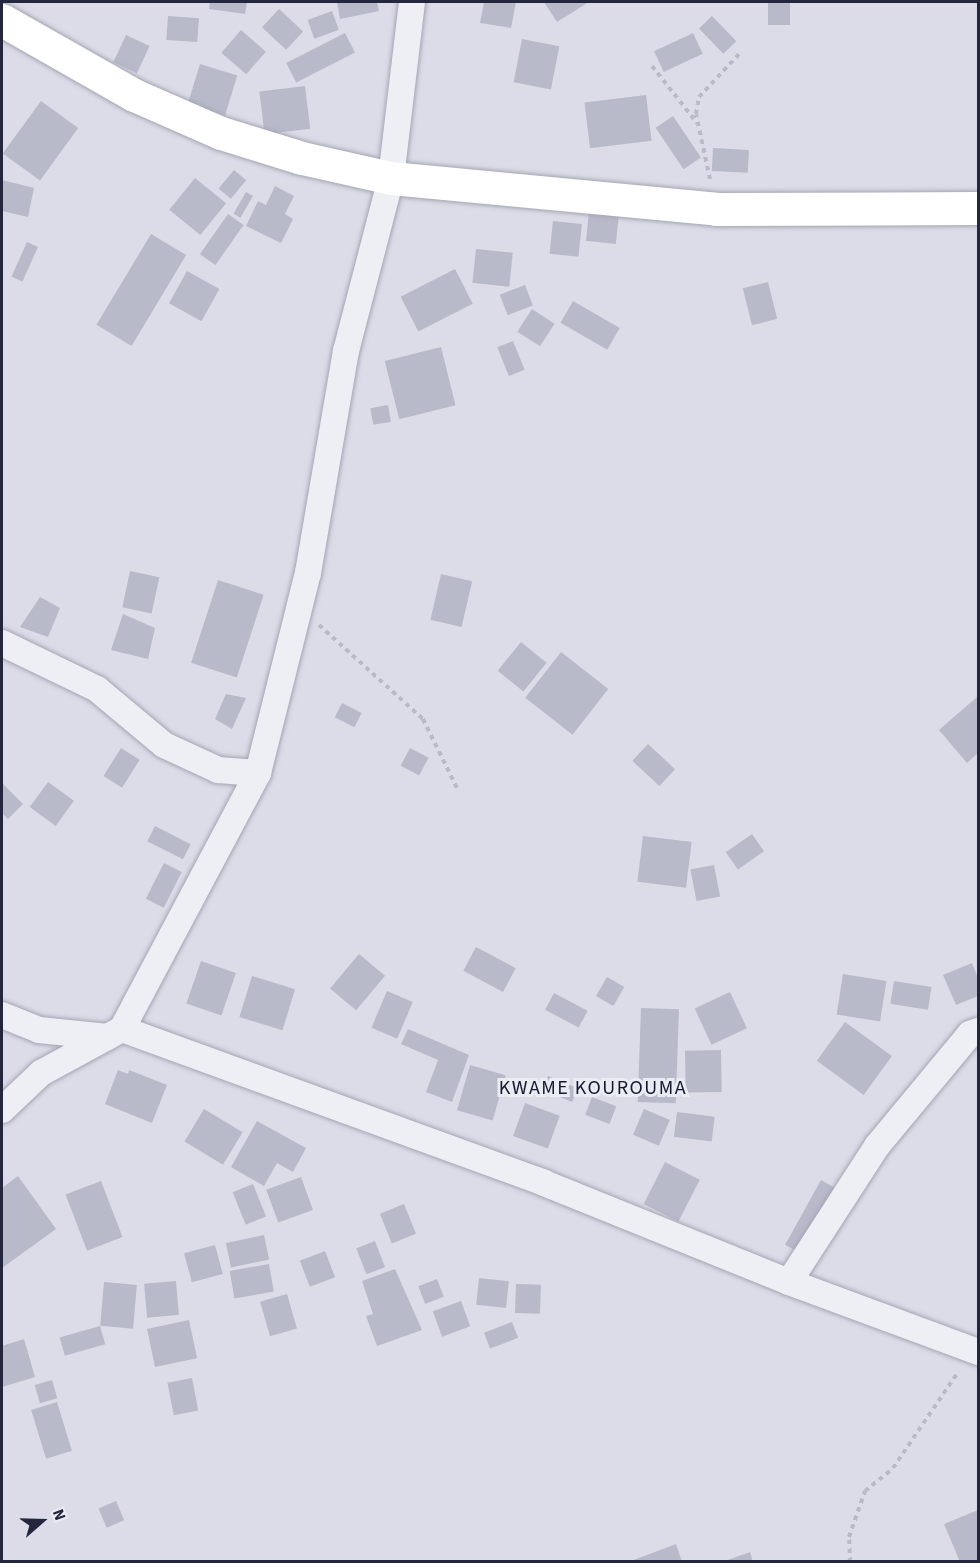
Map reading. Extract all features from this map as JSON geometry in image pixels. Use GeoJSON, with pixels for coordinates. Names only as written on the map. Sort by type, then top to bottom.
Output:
{"type":"FeatureCollection","features":[{"type":"Feature","properties":{"kind":"main road"},"geometry":{"type":"LineString","coordinates":[[2,20],[134,95],[221,133],[302,158],[391,178],[716,209],[978,208]]}},
{"type":"Feature","properties":{"kind":"street"},"geometry":{"type":"LineString","coordinates":[[2,1110],[41,1073],[115,1033],[258,773],[298,603],[308,573],[346,351],[391,178],[412,2]]}},
{"type":"Feature","properties":{"kind":"street"},"geometry":{"type":"LineString","coordinates":[[2,643],[97,689],[164,745],[218,770],[258,773]]}},
{"type":"Feature","properties":{"kind":"street"},"geometry":{"type":"LineString","coordinates":[[2,1015],[39,1030],[115,1033],[544,1183],[789,1282],[977,1351]]}},
{"type":"Feature","properties":{"kind":"street"},"geometry":{"type":"LineString","coordinates":[[789,1282],[877,1146],[970,1035],[978,1030]]}},
{"type":"Feature","properties":{"kind":"path"},"geometry":{"type":"LineString","coordinates":[[716,209],[696,114],[699,97],[741,51]]}},
{"type":"Feature","properties":{"kind":"path"},"geometry":{"type":"LineString","coordinates":[[652,66],[699,126]]}},
{"type":"Feature","properties":{"kind":"path"},"geometry":{"type":"LineString","coordinates":[[298,603],[348,655],[423,719],[457,788]]}},
{"type":"Feature","properties":{"kind":"path"},"geometry":{"type":"LineString","coordinates":[[850,1562],[849,1537],[865,1491],[893,1468],[977,1351]]}},
{"type":"Feature","properties":{"kind":"building"},"geometry":{"type":"Polygon","coordinates":[[[210,2],[247,2],[245,14],[209,9],[210,2]]]}},
{"type":"Feature","properties":{"kind":"building"},"geometry":{"type":"Polygon","coordinates":[[[337,2],[377,2],[379,11],[340,19],[337,2]]]}},
{"type":"Feature","properties":{"kind":"building"},"geometry":{"type":"Polygon","coordinates":[[[484,2],[516,2],[511,28],[480,23],[484,2]]]}},
{"type":"Feature","properties":{"kind":"building"},"geometry":{"type":"Polygon","coordinates":[[[544,2],[589,2],[557,22],[544,2]]]}},
{"type":"Feature","properties":{"kind":"building"},"geometry":{"type":"Polygon","coordinates":[[[768,2],[790,2],[790,25],[768,25],[768,2]]]}},
{"type":"Feature","properties":{"kind":"building"},"geometry":{"type":"Polygon","coordinates":[[[279,9],[303,32],[286,50],[262,27],[279,9]]]}},
{"type":"Feature","properties":{"kind":"building"},"geometry":{"type":"Polygon","coordinates":[[[332,11],[339,30],[314,39],[308,20],[332,11]]]}},
{"type":"Feature","properties":{"kind":"building"},"geometry":{"type":"Polygon","coordinates":[[[168,16],[199,18],[197,42],[166,40],[168,16]]]}},
{"type":"Feature","properties":{"kind":"building"},"geometry":{"type":"Polygon","coordinates":[[[712,16],[736,41],[723,54],[699,29],[712,16]]]}},
{"type":"Feature","properties":{"kind":"building"},"geometry":{"type":"Polygon","coordinates":[[[241,30],[266,52],[246,74],[221,53],[241,30]]]}},
{"type":"Feature","properties":{"kind":"building"},"geometry":{"type":"Polygon","coordinates":[[[345,33],[355,53],[296,83],[286,63],[345,33]]]}},
{"type":"Feature","properties":{"kind":"building"},"geometry":{"type":"Polygon","coordinates":[[[693,33],[703,54],[664,72],[654,51],[693,33]]]}},
{"type":"Feature","properties":{"kind":"building"},"geometry":{"type":"Polygon","coordinates":[[[126,35],[150,46],[137,73],[113,62],[126,35]]]}},
{"type":"Feature","properties":{"kind":"building"},"geometry":{"type":"Polygon","coordinates":[[[522,39],[559,46],[551,89],[514,82],[522,39]]]}},
{"type":"Feature","properties":{"kind":"building"},"geometry":{"type":"Polygon","coordinates":[[[200,64],[237,75],[225,116],[188,104],[200,64]]]}},
{"type":"Feature","properties":{"kind":"building"},"geometry":{"type":"Polygon","coordinates":[[[305,86],[310,129],[265,134],[259,92],[305,86]]]}},
{"type":"Feature","properties":{"kind":"building"},"geometry":{"type":"Polygon","coordinates":[[[646,95],[652,141],[590,148],[584,103],[646,95]]]}},
{"type":"Feature","properties":{"kind":"building"},"geometry":{"type":"Polygon","coordinates":[[[41,101],[78,128],[40,181],[3,154],[41,101]]]}},
{"type":"Feature","properties":{"kind":"building"},"geometry":{"type":"Polygon","coordinates":[[[673,116],[701,157],[684,169],[656,128],[673,116]]]}},
{"type":"Feature","properties":{"kind":"building"},"geometry":{"type":"Polygon","coordinates":[[[713,148],[749,150],[748,173],[712,171],[713,148]]]}},
{"type":"Feature","properties":{"kind":"building"},"geometry":{"type":"Polygon","coordinates":[[[234,170],[246,180],[231,199],[219,188],[234,170]]]}},
{"type":"Feature","properties":{"kind":"building"},"geometry":{"type":"Polygon","coordinates":[[[195,178],[226,203],[200,235],[169,210],[195,178]]]}},
{"type":"Feature","properties":{"kind":"building"},"geometry":{"type":"Polygon","coordinates":[[[2,180],[34,188],[28,217],[2,211],[2,180]]]}},
{"type":"Feature","properties":{"kind":"building"},"geometry":{"type":"Polygon","coordinates":[[[275,186],[294,196],[285,214],[293,219],[281,243],[246,226],[258,201],[266,205],[275,186]]]}},
{"type":"Feature","properties":{"kind":"building"},"geometry":{"type":"Polygon","coordinates":[[[246,192],[253,196],[240,218],[234,214],[246,192]]]}},
{"type":"Feature","properties":{"kind":"building"},"geometry":{"type":"Polygon","coordinates":[[[589,212],[619,215],[616,244],[586,241],[589,212]]]}},
{"type":"Feature","properties":{"kind":"building"},"geometry":{"type":"Polygon","coordinates":[[[228,214],[244,225],[215,265],[200,254],[228,214]]]}},
{"type":"Feature","properties":{"kind":"building"},"geometry":{"type":"Polygon","coordinates":[[[553,221],[582,224],[578,257],[550,254],[553,221]]]}},
{"type":"Feature","properties":{"kind":"building"},"geometry":{"type":"Polygon","coordinates":[[[151,234],[186,255],[132,346],[96,325],[151,234]]]}},
{"type":"Feature","properties":{"kind":"building"},"geometry":{"type":"Polygon","coordinates":[[[27,242],[38,247],[23,282],[12,277],[27,242]]]}},
{"type":"Feature","properties":{"kind":"building"},"geometry":{"type":"Polygon","coordinates":[[[476,249],[513,253],[509,287],[472,283],[476,249]]]}},
{"type":"Feature","properties":{"kind":"building"},"geometry":{"type":"Polygon","coordinates":[[[455,269],[473,304],[418,331],[401,297],[455,269]]]}},
{"type":"Feature","properties":{"kind":"building"},"geometry":{"type":"Polygon","coordinates":[[[187,271],[219,289],[201,321],[169,303],[187,271]]]}},
{"type":"Feature","properties":{"kind":"building"},"geometry":{"type":"Polygon","coordinates":[[[768,282],[777,319],[752,325],[743,288],[768,282]]]}},
{"type":"Feature","properties":{"kind":"building"},"geometry":{"type":"Polygon","coordinates":[[[525,285],[533,306],[508,315],[500,295],[525,285]]]}},
{"type":"Feature","properties":{"kind":"building"},"geometry":{"type":"Polygon","coordinates":[[[573,301],[620,328],[607,350],[560,323],[573,301]]]}},
{"type":"Feature","properties":{"kind":"building"},"geometry":{"type":"Polygon","coordinates":[[[532,309],[555,324],[540,346],[517,332],[532,309]]]}},
{"type":"Feature","properties":{"kind":"building"},"geometry":{"type":"Polygon","coordinates":[[[513,341],[525,370],[509,376],[497,347],[513,341]]]}},
{"type":"Feature","properties":{"kind":"building"},"geometry":{"type":"Polygon","coordinates":[[[441,347],[456,405],[399,419],[385,361],[441,347]]]}},
{"type":"Feature","properties":{"kind":"building"},"geometry":{"type":"Polygon","coordinates":[[[388,405],[391,422],[373,425],[370,408],[388,405]]]}},
{"type":"Feature","properties":{"kind":"building"},"geometry":{"type":"Polygon","coordinates":[[[130,571],[159,577],[152,613],[122,607],[130,571]]]}},
{"type":"Feature","properties":{"kind":"building"},"geometry":{"type":"Polygon","coordinates":[[[441,574],[472,581],[462,627],[430,620],[441,574]]]}},
{"type":"Feature","properties":{"kind":"building"},"geometry":{"type":"Polygon","coordinates":[[[218,580],[264,595],[237,678],[191,663],[218,580]]]}},
{"type":"Feature","properties":{"kind":"building"},"geometry":{"type":"Polygon","coordinates":[[[40,597],[60,608],[48,637],[20,627],[40,597]]]}},
{"type":"Feature","properties":{"kind":"building"},"geometry":{"type":"Polygon","coordinates":[[[123,614],[155,628],[148,659],[111,650],[123,614]]]}},
{"type":"Feature","properties":{"kind":"building"},"geometry":{"type":"Polygon","coordinates":[[[521,642],[547,663],[523,692],[498,671],[521,642]]]}},
{"type":"Feature","properties":{"kind":"building"},"geometry":{"type":"Polygon","coordinates":[[[561,652],[608,689],[573,735],[525,698],[561,652]]]}},
{"type":"Feature","properties":{"kind":"building"},"geometry":{"type":"Polygon","coordinates":[[[226,694],[246,698],[232,729],[215,719],[226,694]]]}},
{"type":"Feature","properties":{"kind":"building"},"geometry":{"type":"Polygon","coordinates":[[[977,697],[978,753],[967,763],[939,730],[977,697]]]}},
{"type":"Feature","properties":{"kind":"building"},"geometry":{"type":"Polygon","coordinates":[[[342,703],[362,713],[354,727],[335,717],[342,703]]]}},
{"type":"Feature","properties":{"kind":"building"},"geometry":{"type":"Polygon","coordinates":[[[648,744],[675,769],[659,786],[632,761],[648,744]]]}},
{"type":"Feature","properties":{"kind":"building"},"geometry":{"type":"Polygon","coordinates":[[[121,748],[140,760],[122,788],[104,776],[121,748]]]}},
{"type":"Feature","properties":{"kind":"building"},"geometry":{"type":"Polygon","coordinates":[[[410,748],[429,758],[419,776],[401,766],[410,748]]]}},
{"type":"Feature","properties":{"kind":"building"},"geometry":{"type":"Polygon","coordinates":[[[48,782],[74,801],[56,826],[30,807],[48,782]]]}},
{"type":"Feature","properties":{"kind":"building"},"geometry":{"type":"Polygon","coordinates":[[[2,783],[23,804],[8,819],[2,813],[2,783]]]}},
{"type":"Feature","properties":{"kind":"building"},"geometry":{"type":"Polygon","coordinates":[[[155,826],[191,844],[183,859],[147,841],[155,826]]]}},
{"type":"Feature","properties":{"kind":"building"},"geometry":{"type":"Polygon","coordinates":[[[752,834],[764,851],[738,870],[726,852],[752,834]]]}},
{"type":"Feature","properties":{"kind":"building"},"geometry":{"type":"Polygon","coordinates":[[[643,836],[692,842],[686,888],[637,882],[643,836]]]}},
{"type":"Feature","properties":{"kind":"building"},"geometry":{"type":"Polygon","coordinates":[[[164,863],[182,872],[164,908],[146,899],[164,863]]]}},
{"type":"Feature","properties":{"kind":"building"},"geometry":{"type":"Polygon","coordinates":[[[714,865],[720,896],[697,901],[690,870],[714,865]]]}},
{"type":"Feature","properties":{"kind":"building"},"geometry":{"type":"Polygon","coordinates":[[[476,947],[516,968],[503,992],[463,971],[476,947]]]}},
{"type":"Feature","properties":{"kind":"building"},"geometry":{"type":"Polygon","coordinates":[[[359,954],[385,976],[356,1010],[330,988],[359,954]]]}},
{"type":"Feature","properties":{"kind":"building"},"geometry":{"type":"Polygon","coordinates":[[[201,961],[236,973],[221,1016],[186,1004],[201,961]]]}},
{"type":"Feature","properties":{"kind":"building"},"geometry":{"type":"Polygon","coordinates":[[[972,963],[978,978],[978,996],[956,1005],[943,975],[972,963]]]}},
{"type":"Feature","properties":{"kind":"building"},"geometry":{"type":"Polygon","coordinates":[[[843,974],[886,981],[880,1021],[837,1014],[843,974]]]}},
{"type":"Feature","properties":{"kind":"building"},"geometry":{"type":"Polygon","coordinates":[[[252,976],[295,989],[282,1030],[239,1017],[252,976]]]}},
{"type":"Feature","properties":{"kind":"building"},"geometry":{"type":"Polygon","coordinates":[[[607,977],[624,987],[613,1006],[596,996],[607,977]]]}},
{"type":"Feature","properties":{"kind":"building"},"geometry":{"type":"Polygon","coordinates":[[[894,981],[932,987],[928,1010],[890,1004],[894,981]]]}},
{"type":"Feature","properties":{"kind":"building"},"geometry":{"type":"Polygon","coordinates":[[[387,991],[413,1002],[397,1039],[371,1028],[387,991]]]}},
{"type":"Feature","properties":{"kind":"building"},"geometry":{"type":"Polygon","coordinates":[[[730,992],[747,1028],[712,1045],[695,1008],[730,992]]]}},
{"type":"Feature","properties":{"kind":"building"},"geometry":{"type":"Polygon","coordinates":[[[554,993],[588,1011],[579,1028],[545,1010],[554,993]]]}},
{"type":"Feature","properties":{"kind":"building"},"geometry":{"type":"Polygon","coordinates":[[[641,1008],[679,1009],[676,1103],[638,1102],[641,1008]]]}},
{"type":"Feature","properties":{"kind":"building"},"geometry":{"type":"Polygon","coordinates":[[[845,1022],[892,1056],[864,1095],[817,1061],[845,1022]]]}},
{"type":"Feature","properties":{"kind":"building"},"geometry":{"type":"Polygon","coordinates":[[[408,1029],[469,1055],[452,1102],[426,1092],[438,1060],[401,1044],[408,1029]]]}},
{"type":"Feature","properties":{"kind":"building"},"geometry":{"type":"Polygon","coordinates":[[[721,1050],[722,1092],[686,1093],[685,1051],[721,1050]]]}},
{"type":"Feature","properties":{"kind":"building"},"geometry":{"type":"Polygon","coordinates":[[[470,1065],[506,1075],[493,1120],[457,1110],[470,1065]]]}},
{"type":"Feature","properties":{"kind":"building"},"geometry":{"type":"Polygon","coordinates":[[[118,1070],[128,1074],[129,1070],[167,1085],[152,1123],[105,1104],[118,1070]]]}},
{"type":"Feature","properties":{"kind":"building"},"geometry":{"type":"Polygon","coordinates":[[[548,1076],[578,1088],[572,1102],[542,1090],[548,1076]]]}},
{"type":"Feature","properties":{"kind":"building"},"geometry":{"type":"Polygon","coordinates":[[[592,1097],[616,1106],[609,1124],[585,1115],[592,1097]]]}},
{"type":"Feature","properties":{"kind":"building"},"geometry":{"type":"Polygon","coordinates":[[[525,1103],[560,1116],[548,1149],[513,1136],[525,1103]]]}},
{"type":"Feature","properties":{"kind":"building"},"geometry":{"type":"Polygon","coordinates":[[[204,1109],[243,1132],[223,1165],[184,1142],[204,1109]]]}},
{"type":"Feature","properties":{"kind":"building"},"geometry":{"type":"Polygon","coordinates":[[[644,1109],[670,1120],[659,1146],[633,1135],[644,1109]]]}},
{"type":"Feature","properties":{"kind":"building"},"geometry":{"type":"Polygon","coordinates":[[[677,1112],[715,1117],[712,1141],[674,1137],[677,1112]]]}},
{"type":"Feature","properties":{"kind":"building"},"geometry":{"type":"Polygon","coordinates":[[[257,1121],[306,1148],[293,1172],[277,1163],[264,1186],[231,1167],[257,1121]]]}},
{"type":"Feature","properties":{"kind":"building"},"geometry":{"type":"Polygon","coordinates":[[[665,1162],[700,1180],[678,1222],[644,1204],[665,1162]]]}},
{"type":"Feature","properties":{"kind":"building"},"geometry":{"type":"Polygon","coordinates":[[[18,1176],[56,1229],[2,1268],[2,1188],[18,1176]]]}},
{"type":"Feature","properties":{"kind":"building"},"geometry":{"type":"Polygon","coordinates":[[[301,1177],[313,1210],[278,1223],[266,1190],[301,1177]]]}},
{"type":"Feature","properties":{"kind":"building"},"geometry":{"type":"Polygon","coordinates":[[[821,1180],[839,1190],[803,1255],[785,1245],[821,1180]]]}},
{"type":"Feature","properties":{"kind":"building"},"geometry":{"type":"Polygon","coordinates":[[[101,1181],[123,1237],[87,1251],[66,1195],[101,1181]]]}},
{"type":"Feature","properties":{"kind":"building"},"geometry":{"type":"Polygon","coordinates":[[[253,1184],[266,1216],[246,1225],[233,1192],[253,1184]]]}},
{"type":"Feature","properties":{"kind":"building"},"geometry":{"type":"Polygon","coordinates":[[[404,1204],[416,1234],[392,1243],[380,1214],[404,1204]]]}},
{"type":"Feature","properties":{"kind":"building"},"geometry":{"type":"Polygon","coordinates":[[[264,1235],[269,1259],[231,1268],[226,1243],[264,1235]]]}},
{"type":"Feature","properties":{"kind":"building"},"geometry":{"type":"Polygon","coordinates":[[[375,1241],[385,1267],[366,1274],[356,1248],[375,1241]]]}},
{"type":"Feature","properties":{"kind":"building"},"geometry":{"type":"Polygon","coordinates":[[[215,1245],[223,1274],[192,1282],[184,1253],[215,1245]]]}},
{"type":"Feature","properties":{"kind":"building"},"geometry":{"type":"Polygon","coordinates":[[[325,1251],[335,1277],[310,1287],[300,1261],[325,1251]]]}},
{"type":"Feature","properties":{"kind":"building"},"geometry":{"type":"Polygon","coordinates":[[[269,1264],[274,1292],[234,1299],[230,1271],[269,1264]]]}},
{"type":"Feature","properties":{"kind":"building"},"geometry":{"type":"Polygon","coordinates":[[[395,1269],[422,1330],[377,1346],[366,1316],[373,1314],[362,1281],[395,1269]]]}},
{"type":"Feature","properties":{"kind":"building"},"geometry":{"type":"Polygon","coordinates":[[[479,1278],[509,1281],[506,1308],[476,1305],[479,1278]]]}},
{"type":"Feature","properties":{"kind":"building"},"geometry":{"type":"Polygon","coordinates":[[[437,1279],[444,1297],[425,1304],[418,1286],[437,1279]]]}},
{"type":"Feature","properties":{"kind":"building"},"geometry":{"type":"Polygon","coordinates":[[[176,1281],[179,1315],[147,1318],[144,1284],[176,1281]]]}},
{"type":"Feature","properties":{"kind":"building"},"geometry":{"type":"Polygon","coordinates":[[[104,1282],[137,1285],[133,1329],[100,1326],[104,1282]]]}},
{"type":"Feature","properties":{"kind":"building"},"geometry":{"type":"Polygon","coordinates":[[[516,1284],[541,1285],[540,1314],[515,1313],[516,1284]]]}},
{"type":"Feature","properties":{"kind":"building"},"geometry":{"type":"Polygon","coordinates":[[[287,1294],[297,1329],[270,1336],[260,1302],[287,1294]]]}},
{"type":"Feature","properties":{"kind":"building"},"geometry":{"type":"Polygon","coordinates":[[[461,1301],[470,1326],[442,1337],[433,1311],[461,1301]]]}},
{"type":"Feature","properties":{"kind":"building"},"geometry":{"type":"Polygon","coordinates":[[[189,1320],[197,1358],[155,1367],[147,1329],[189,1320]]]}},
{"type":"Feature","properties":{"kind":"building"},"geometry":{"type":"Polygon","coordinates":[[[512,1322],[518,1338],[490,1349],[484,1333],[512,1322]]]}},
{"type":"Feature","properties":{"kind":"building"},"geometry":{"type":"Polygon","coordinates":[[[100,1326],[105,1344],[65,1356],[60,1338],[100,1326]]]}},
{"type":"Feature","properties":{"kind":"building"},"geometry":{"type":"Polygon","coordinates":[[[24,1339],[35,1377],[2,1387],[2,1346],[24,1339]]]}},
{"type":"Feature","properties":{"kind":"building"},"geometry":{"type":"Polygon","coordinates":[[[192,1378],[198,1410],[174,1415],[167,1383],[192,1378]]]}},
{"type":"Feature","properties":{"kind":"building"},"geometry":{"type":"Polygon","coordinates":[[[52,1380],[57,1398],[40,1403],[35,1385],[52,1380]]]}},
{"type":"Feature","properties":{"kind":"building"},"geometry":{"type":"Polygon","coordinates":[[[57,1402],[72,1451],[46,1459],[31,1410],[57,1402]]]}},
{"type":"Feature","properties":{"kind":"building"},"geometry":{"type":"Polygon","coordinates":[[[116,1501],[124,1520],[107,1528],[99,1508],[116,1501]]]}},
{"type":"Feature","properties":{"kind":"building"},"geometry":{"type":"Polygon","coordinates":[[[978,1510],[978,1562],[960,1562],[944,1524],[978,1510]]]}},
{"type":"Feature","properties":{"kind":"building"},"geometry":{"type":"Polygon","coordinates":[[[676,1544],[682,1562],[631,1562],[631,1561],[676,1544]]]}},
{"type":"Feature","properties":{"kind":"building"},"geometry":{"type":"Polygon","coordinates":[[[750,1552],[753,1562],[725,1562],[725,1561],[750,1552]]]}},
{"type":"Feature","properties":{"kind":"district","name":"KWAME KOUROUMA"},"geometry":{"type":"Point","coordinates":[593,1088]}}]}
